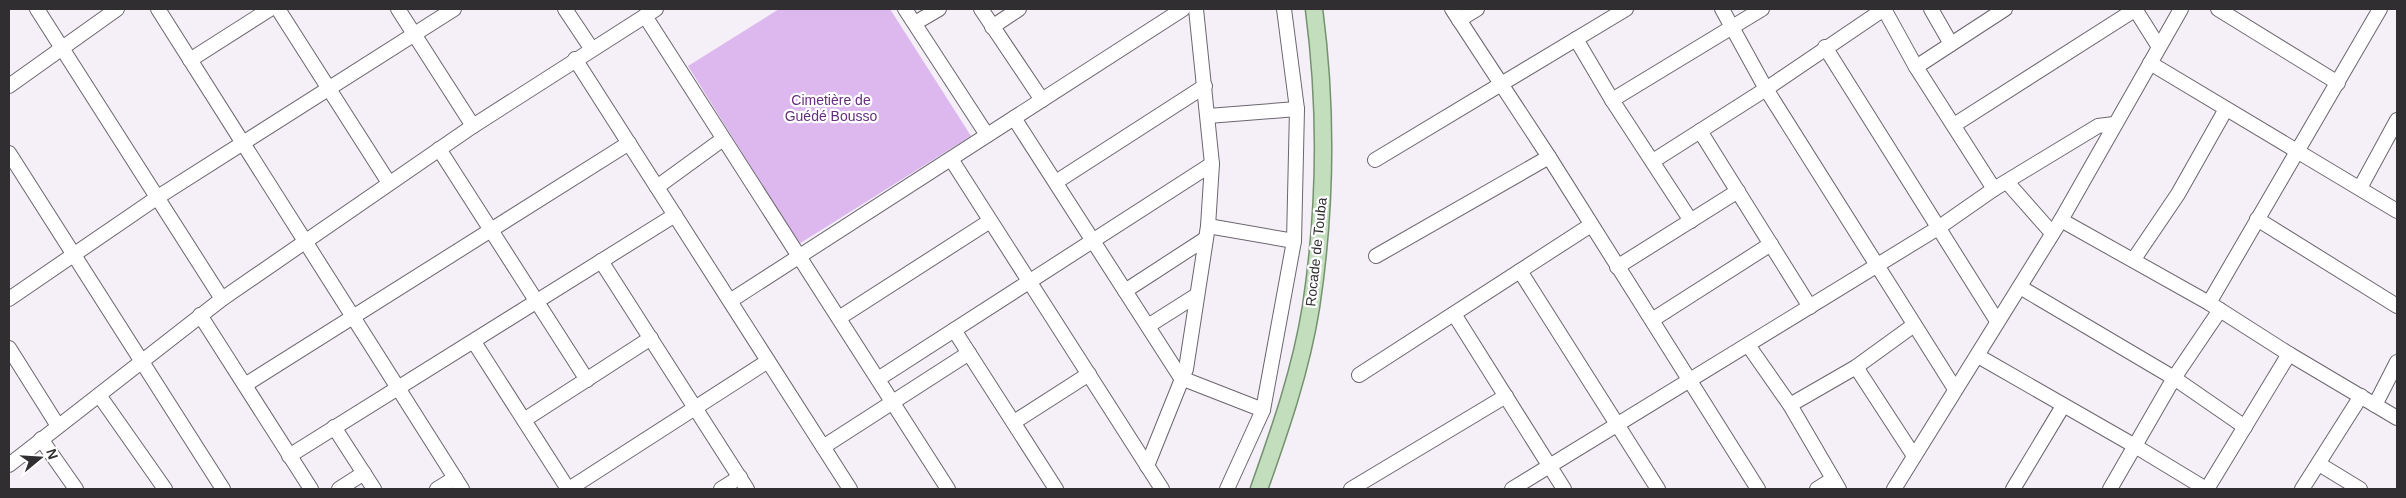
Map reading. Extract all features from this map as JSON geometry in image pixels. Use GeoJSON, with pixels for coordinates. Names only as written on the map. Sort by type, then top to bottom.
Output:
{"type":"FeatureCollection","features":[{"type":"Feature","properties":{"kind":"main road","name":"Rocade de Touba"},"geometry":{"type":"LineString","coordinates":[[1259,489],[1282,426],[1297,372],[1311,308],[1323,200],[1323,100],[1314,9]]}},
{"type":"Feature","properties":{"kind":"street"},"geometry":{"type":"LineString","coordinates":[[37,9],[222,299]]}},
{"type":"Feature","properties":{"kind":"street"},"geometry":{"type":"LineString","coordinates":[[9,86],[117,9]]}},
{"type":"Feature","properties":{"kind":"street"},"geometry":{"type":"LineString","coordinates":[[158,9],[459,484],[437,489]]}},
{"type":"Feature","properties":{"kind":"street"},"geometry":{"type":"LineString","coordinates":[[190,60],[270,9]]}},
{"type":"Feature","properties":{"kind":"street"},"geometry":{"type":"LineString","coordinates":[[278,9],[390,183]]}},
{"type":"Feature","properties":{"kind":"street"},"geometry":{"type":"LineString","coordinates":[[398,9],[473,126]]}},
{"type":"Feature","properties":{"kind":"street"},"geometry":{"type":"LineString","coordinates":[[9,299],[158,197],[454,9]]}},
{"type":"Feature","properties":{"kind":"street"},"geometry":{"type":"LineString","coordinates":[[565,9],[591,48]]}},
{"type":"Feature","properties":{"kind":"street"},"geometry":{"type":"LineString","coordinates":[[905,9],[988,135]]}},
{"type":"Feature","properties":{"kind":"street"},"geometry":{"type":"LineString","coordinates":[[915,23],[939,9]]}},
{"type":"Feature","properties":{"kind":"street"},"geometry":{"type":"LineString","coordinates":[[981,9],[1042,100]]}},
{"type":"Feature","properties":{"kind":"street"},"geometry":{"type":"LineString","coordinates":[[992,27],[1019,9]]}},
{"type":"Feature","properties":{"kind":"street"},"geometry":{"type":"LineString","coordinates":[[730,301],[1183,9]]}},
{"type":"Feature","properties":{"kind":"street"},"geometry":{"type":"LineString","coordinates":[[1147,466],[1186,368],[1207,232],[1212,164],[1196,9]]}},
{"type":"Feature","properties":{"kind":"street"},"geometry":{"type":"LineString","coordinates":[[1227,489],[1263,410],[1294,240],[1297,109],[1284,9]]}},
{"type":"Feature","properties":{"kind":"street"},"geometry":{"type":"LineString","coordinates":[[1477,9],[1456,14],[1549,157],[1758,489]]}},
{"type":"Feature","properties":{"kind":"street"},"geometry":{"type":"LineString","coordinates":[[1722,9],[1766,89],[1955,389]]}},
{"type":"Feature","properties":{"kind":"street"},"geometry":{"type":"LineString","coordinates":[[1612,100],[1762,9]]}},
{"type":"Feature","properties":{"kind":"street"},"geometry":{"type":"LineString","coordinates":[[1653,161],[1766,89],[1825,47],[1884,9],[1916,67],[1994,189]]}},
{"type":"Feature","properties":{"kind":"street"},"geometry":{"type":"LineString","coordinates":[[1931,9],[1951,44]]}},
{"type":"Feature","properties":{"kind":"street"},"geometry":{"type":"LineString","coordinates":[[1916,67],[2005,9]]}},
{"type":"Feature","properties":{"kind":"street"},"geometry":{"type":"LineString","coordinates":[[1954,125],[2136,9],[2159,46]]}},
{"type":"Feature","properties":{"kind":"street"},"geometry":{"type":"LineString","coordinates":[[1894,489],[2061,220],[2181,9]]}},
{"type":"Feature","properties":{"kind":"street"},"geometry":{"type":"LineString","coordinates":[[2218,9],[2338,83]]}},
{"type":"Feature","properties":{"kind":"street"},"geometry":{"type":"LineString","coordinates":[[1376,160],[1623,10]]}},
{"type":"Feature","properties":{"kind":"street"},"geometry":{"type":"LineString","coordinates":[[2110,489],[2214,306],[2256,219],[2338,83],[2377,10]]}},
{"type":"Feature","properties":{"kind":"street"},"geometry":{"type":"LineString","coordinates":[[9,465],[222,299],[305,240],[591,48],[650,12],[723,139],[948,489]]}},
{"type":"Feature","properties":{"kind":"street"},"geometry":{"type":"LineString","coordinates":[[1576,39],[1612,100],[1691,221]]}},
{"type":"Feature","properties":{"kind":"street"},"geometry":{"type":"LineString","coordinates":[[1825,47],[1997,321]]}},
{"type":"Feature","properties":{"kind":"street"},"geometry":{"type":"LineString","coordinates":[[575,59],[850,489]]}},
{"type":"Feature","properties":{"kind":"street"},"geometry":{"type":"LineString","coordinates":[[2150,63],[2397,211]]}},
{"type":"Feature","properties":{"kind":"street"},"geometry":{"type":"LineString","coordinates":[[1056,182],[1205,86]]}},
{"type":"Feature","properties":{"kind":"street"},"geometry":{"type":"LineString","coordinates":[[1208,116],[1297,109]]}},
{"type":"Feature","properties":{"kind":"street"},"geometry":{"type":"LineString","coordinates":[[2134,260],[2178,194],[2226,109]]}},
{"type":"Feature","properties":{"kind":"street"},"geometry":{"type":"LineString","coordinates":[[1014,118],[1181,378],[1263,410]]}},
{"type":"Feature","properties":{"kind":"street"},"geometry":{"type":"LineString","coordinates":[[2360,188],[2397,120]]}},
{"type":"Feature","properties":{"kind":"street"},"geometry":{"type":"LineString","coordinates":[[1512,489],[1938,228],[1994,189],[2098,126],[2114,124]]}},
{"type":"Feature","properties":{"kind":"street"},"geometry":{"type":"LineString","coordinates":[[1700,131],[1810,307]]}},
{"type":"Feature","properties":{"kind":"street"},"geometry":{"type":"LineString","coordinates":[[656,187],[723,139]]}},
{"type":"Feature","properties":{"kind":"street"},"geometry":{"type":"LineString","coordinates":[[245,385],[629,143]]}},
{"type":"Feature","properties":{"kind":"street"},"geometry":{"type":"LineString","coordinates":[[439,149],[587,380]]}},
{"type":"Feature","properties":{"kind":"street"},"geometry":{"type":"LineString","coordinates":[[9,153],[223,489]]}},
{"type":"Feature","properties":{"kind":"street"},"geometry":{"type":"LineString","coordinates":[[1376,256],[1549,157]]}},
{"type":"Feature","properties":{"kind":"street"},"geometry":{"type":"LineString","coordinates":[[951,159],[1147,466],[1156,487]]}},
{"type":"Feature","properties":{"kind":"street"},"geometry":{"type":"LineString","coordinates":[[878,379],[1212,164]]}},
{"type":"Feature","properties":{"kind":"street"},"geometry":{"type":"LineString","coordinates":[[2007,182],[2052,233]]}},
{"type":"Feature","properties":{"kind":"street"},"geometry":{"type":"LineString","coordinates":[[1617,267],[1738,191]]}},
{"type":"Feature","properties":{"kind":"street"},"geometry":{"type":"LineString","coordinates":[[289,456],[675,215]]}},
{"type":"Feature","properties":{"kind":"street"},"geometry":{"type":"LineString","coordinates":[[2256,219],[2397,306]]}},
{"type":"Feature","properties":{"kind":"street"},"geometry":{"type":"LineString","coordinates":[[2061,220],[2214,306],[2289,354],[2397,418]]}},
{"type":"Feature","properties":{"kind":"street"},"geometry":{"type":"LineString","coordinates":[[839,318],[990,221]]}},
{"type":"Feature","properties":{"kind":"street"},"geometry":{"type":"LineString","coordinates":[[1359,375],[1591,224]]}},
{"type":"Feature","properties":{"kind":"street"},"geometry":{"type":"LineString","coordinates":[[1125,291],[1207,232],[1294,240]]}},
{"type":"Feature","properties":{"kind":"street"},"geometry":{"type":"LineString","coordinates":[[1652,320],[1771,244]]}},
{"type":"Feature","properties":{"kind":"street"},"geometry":{"type":"LineString","coordinates":[[601,261],[747,489]]}},
{"type":"Feature","properties":{"kind":"street"},"geometry":{"type":"LineString","coordinates":[[1520,271],[1658,489]]}},
{"type":"Feature","properties":{"kind":"street"},"geometry":{"type":"LineString","coordinates":[[2020,287],[2174,378],[2245,427]]}},
{"type":"Feature","properties":{"kind":"street"},"geometry":{"type":"LineString","coordinates":[[1148,326],[1197,295]]}},
{"type":"Feature","properties":{"kind":"street"},"geometry":{"type":"LineString","coordinates":[[1454,314],[1564,489]]}},
{"type":"Feature","properties":{"kind":"street"},"geometry":{"type":"LineString","coordinates":[[200,316],[311,489]]}},
{"type":"Feature","properties":{"kind":"street"},"geometry":{"type":"LineString","coordinates":[[1790,405],[1856,367],[1914,325]]}},
{"type":"Feature","properties":{"kind":"street"},"geometry":{"type":"LineString","coordinates":[[954,330],[1056,489]]}},
{"type":"Feature","properties":{"kind":"street"},"geometry":{"type":"LineString","coordinates":[[524,420],[651,338]]}},
{"type":"Feature","properties":{"kind":"street"},"geometry":{"type":"LineString","coordinates":[[474,342],[569,489],[768,361]]}},
{"type":"Feature","properties":{"kind":"street"},"geometry":{"type":"LineString","coordinates":[[1748,345],[1790,405],[1836,484],[1816,489]]}},
{"type":"Feature","properties":{"kind":"street"},"geometry":{"type":"LineString","coordinates":[[9,348],[58,426]]}},
{"type":"Feature","properties":{"kind":"street"},"geometry":{"type":"LineString","coordinates":[[823,447],[969,353]]}},
{"type":"Feature","properties":{"kind":"street"},"geometry":{"type":"LineString","coordinates":[[1978,356],[2206,489],[2289,354]]}},
{"type":"Feature","properties":{"kind":"street"},"geometry":{"type":"LineString","coordinates":[[2375,405],[2397,362]]}},
{"type":"Feature","properties":{"kind":"street"},"geometry":{"type":"LineString","coordinates":[[1856,367],[1914,456]]}},
{"type":"Feature","properties":{"kind":"street"},"geometry":{"type":"LineString","coordinates":[[1014,422],[1089,374]]}},
{"type":"Feature","properties":{"kind":"street"},"geometry":{"type":"LineString","coordinates":[[99,395],[165,489]]}},
{"type":"Feature","properties":{"kind":"street"},"geometry":{"type":"LineString","coordinates":[[1351,489],[1506,396]]}},
{"type":"Feature","properties":{"kind":"street"},"geometry":{"type":"LineString","coordinates":[[2302,489],[2361,396]]}},
{"type":"Feature","properties":{"kind":"street"},"geometry":{"type":"LineString","coordinates":[[2013,489],[2063,406]]}},
{"type":"Feature","properties":{"kind":"street"},"geometry":{"type":"LineString","coordinates":[[334,427],[374,489]]}},
{"type":"Feature","properties":{"kind":"street"},"geometry":{"type":"LineString","coordinates":[[41,439],[76,489]]}},
{"type":"Feature","properties":{"kind":"street"},"geometry":{"type":"LineString","coordinates":[[2319,464],[2358,489]]}},
{"type":"Feature","properties":{"kind":"street"},"geometry":{"type":"LineString","coordinates":[[339,489],[364,474]]}},
{"type":"Feature","properties":{"kind":"street"},"geometry":{"type":"LineString","coordinates":[[721,489],[740,477]]}},
{"type":"Feature","properties":{"kind":"green space","name":"Cimetière de Guédé Bousso"},"geometry":{"type":"Polygon","coordinates":[[[779,9],[890,9],[971,136],[799,244],[688,66],[779,9]]]}}]}
